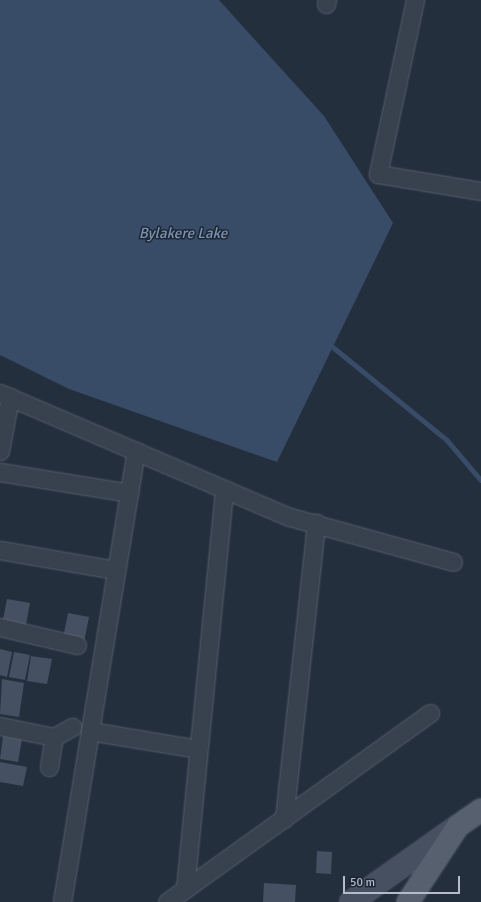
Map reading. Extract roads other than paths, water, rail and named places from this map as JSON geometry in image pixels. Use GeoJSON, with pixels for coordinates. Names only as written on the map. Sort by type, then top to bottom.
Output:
{"type":"FeatureCollection","features":[{"type":"Feature","properties":{"kind":"main road"},"geometry":{"type":"LineString","coordinates":[[351,902],[481,810]]}},
{"type":"Feature","properties":{"kind":"main road"},"geometry":{"type":"LineString","coordinates":[[408,902],[458,826]]}},
{"type":"Feature","properties":{"kind":"street"},"geometry":{"type":"LineString","coordinates":[[415,0],[378,174],[481,191]]}},
{"type":"Feature","properties":{"kind":"street"},"geometry":{"type":"LineString","coordinates":[[0,451],[3,394],[290,517],[453,562]]}},
{"type":"Feature","properties":{"kind":"street"},"geometry":{"type":"LineString","coordinates":[[62,902],[136,451]]}},
{"type":"Feature","properties":{"kind":"street"},"geometry":{"type":"LineString","coordinates":[[0,472],[129,493]]}},
{"type":"Feature","properties":{"kind":"street"},"geometry":{"type":"LineString","coordinates":[[185,889],[224,489]]}},
{"type":"Feature","properties":{"kind":"street"},"geometry":{"type":"LineString","coordinates":[[284,819],[316,523]]}},
{"type":"Feature","properties":{"kind":"street"},"geometry":{"type":"LineString","coordinates":[[0,550],[116,570]]}},
{"type":"Feature","properties":{"kind":"street"},"geometry":{"type":"LineString","coordinates":[[0,627],[77,645]]}},
{"type":"Feature","properties":{"kind":"street"},"geometry":{"type":"LineString","coordinates":[[167,902],[430,713]]}},
{"type":"Feature","properties":{"kind":"street"},"geometry":{"type":"LineString","coordinates":[[0,726],[54,737],[72,727]]}},
{"type":"Feature","properties":{"kind":"street"},"geometry":{"type":"LineString","coordinates":[[90,730],[198,749]]}},
{"type":"Feature","properties":{"kind":"street"},"geometry":{"type":"LineString","coordinates":[[49,767],[54,737]]}},
{"type":"Feature","properties":{"kind":"water","name":"Bylakere Lake"},"geometry":{"type":"Polygon","coordinates":[[[0,0],[219,0],[324,116],[393,223],[277,462],[69,389],[0,355],[0,0]]]}},
{"type":"Feature","properties":{"kind":"waterway"},"geometry":{"type":"LineString","coordinates":[[333,347],[447,440],[481,480]]}}]}
